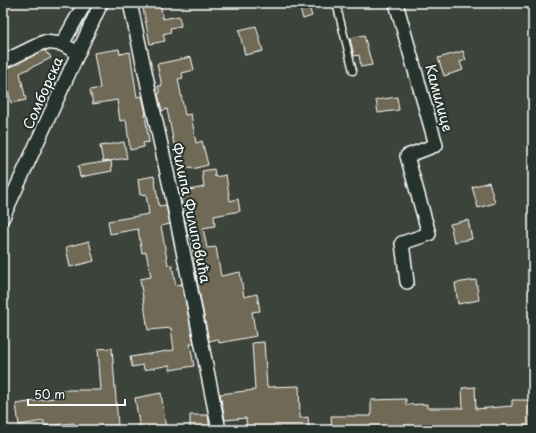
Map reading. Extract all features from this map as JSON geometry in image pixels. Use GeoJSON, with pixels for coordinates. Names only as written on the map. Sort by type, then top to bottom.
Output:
{"type":"FeatureCollection","features":[{"type":"Feature","properties":{"kind":"street"},"geometry":{"type":"LineString","coordinates":[[62,44],[85,3]]}},
{"type":"Feature","properties":{"kind":"street","name":"Филипа Филиповића"},"geometry":{"type":"LineString","coordinates":[[130,3],[171,191],[219,430]]}},
{"type":"Feature","properties":{"kind":"street","name":"Камилице"},"geometry":{"type":"LineString","coordinates":[[396,3],[436,145],[407,156],[429,234],[402,243],[407,282]]}},
{"type":"Feature","properties":{"kind":"street","name":"Сомборска"},"geometry":{"type":"LineString","coordinates":[[3,218],[78,53],[102,5]]}},
{"type":"Feature","properties":{"kind":"street"},"geometry":{"type":"LineString","coordinates":[[3,62],[44,42],[62,44],[78,53]]}},
{"type":"Feature","properties":{"kind":"lane"},"geometry":{"type":"LineString","coordinates":[[336,3],[353,71]]}},
{"type":"Feature","properties":{"kind":"building"},"geometry":{"type":"Polygon","coordinates":[[[142,3],[160,3],[163,19],[179,16],[181,26],[170,28],[171,32],[163,34],[165,41],[150,44],[142,3]]]}},
{"type":"Feature","properties":{"kind":"building"},"geometry":{"type":"Polygon","coordinates":[[[298,3],[308,3],[312,16],[303,19],[298,3]]]}},
{"type":"Feature","properties":{"kind":"building"},"geometry":{"type":"Polygon","coordinates":[[[256,26],[263,51],[245,55],[239,30],[256,26]]]}},
{"type":"Feature","properties":{"kind":"building"},"geometry":{"type":"Polygon","coordinates":[[[364,35],[372,65],[361,67],[359,55],[354,56],[350,38],[364,35]]]}},
{"type":"Feature","properties":{"kind":"building"},"geometry":{"type":"Polygon","coordinates":[[[119,49],[120,54],[130,52],[137,97],[142,96],[146,114],[149,142],[143,143],[144,147],[130,150],[126,120],[120,121],[117,100],[93,104],[90,90],[100,88],[94,53],[119,49]]]}},
{"type":"Feature","properties":{"kind":"building"},"geometry":{"type":"Polygon","coordinates":[[[45,50],[51,58],[20,73],[26,100],[11,103],[3,70],[45,50]]]}},
{"type":"Feature","properties":{"kind":"building"},"geometry":{"type":"Polygon","coordinates":[[[463,51],[466,60],[460,62],[463,70],[444,76],[438,58],[463,51]]]}},
{"type":"Feature","properties":{"kind":"building"},"geometry":{"type":"Polygon","coordinates":[[[191,57],[194,70],[182,73],[183,78],[178,79],[185,115],[191,114],[196,143],[202,141],[208,165],[192,169],[192,167],[184,169],[178,143],[174,144],[167,109],[162,111],[158,94],[160,93],[158,86],[162,86],[157,64],[191,57]]]}},
{"type":"Feature","properties":{"kind":"building"},"geometry":{"type":"Polygon","coordinates":[[[397,97],[399,110],[378,113],[376,100],[397,97]]]}},
{"type":"Feature","properties":{"kind":"building"},"geometry":{"type":"Polygon","coordinates":[[[124,142],[127,158],[103,162],[100,146],[124,142]]]}},
{"type":"Feature","properties":{"kind":"building"},"geometry":{"type":"Polygon","coordinates":[[[111,161],[112,171],[80,177],[78,166],[111,161]]]}},
{"type":"Feature","properties":{"kind":"building"},"geometry":{"type":"Polygon","coordinates":[[[214,169],[215,177],[226,175],[230,201],[238,199],[240,211],[214,216],[215,226],[203,228],[207,248],[216,247],[221,276],[240,272],[244,297],[257,294],[260,311],[252,312],[256,336],[219,343],[218,339],[209,341],[197,281],[191,237],[189,237],[179,192],[204,187],[202,171],[214,169]]]}},
{"type":"Feature","properties":{"kind":"building"},"geometry":{"type":"Polygon","coordinates":[[[154,176],[159,206],[166,205],[170,224],[161,226],[168,265],[172,265],[176,285],[182,284],[194,344],[190,344],[194,366],[170,370],[170,365],[144,370],[143,365],[132,367],[130,357],[174,350],[171,328],[148,330],[140,279],[151,277],[146,252],[142,253],[138,229],[110,234],[108,221],[149,214],[146,194],[140,195],[138,179],[154,176]]]}},
{"type":"Feature","properties":{"kind":"building"},"geometry":{"type":"Polygon","coordinates":[[[489,182],[495,203],[478,208],[472,187],[489,182]]]}},
{"type":"Feature","properties":{"kind":"building"},"geometry":{"type":"Polygon","coordinates":[[[468,220],[472,239],[454,242],[450,224],[468,220]]]}},
{"type":"Feature","properties":{"kind":"building"},"geometry":{"type":"Polygon","coordinates":[[[89,241],[94,261],[70,267],[66,247],[89,241]]]}},
{"type":"Feature","properties":{"kind":"building"},"geometry":{"type":"Polygon","coordinates":[[[476,280],[479,300],[458,304],[455,283],[476,280]]]}},
{"type":"Feature","properties":{"kind":"building"},"geometry":{"type":"Polygon","coordinates":[[[264,342],[267,387],[299,386],[300,418],[308,417],[309,430],[247,430],[246,418],[225,420],[220,394],[255,390],[252,343],[264,342]]]}},
{"type":"Feature","properties":{"kind":"building"},"geometry":{"type":"Polygon","coordinates":[[[112,348],[118,425],[95,427],[95,429],[74,429],[74,423],[44,426],[44,421],[19,425],[16,404],[54,398],[53,390],[101,390],[98,349],[112,348]]]}},
{"type":"Feature","properties":{"kind":"building"},"geometry":{"type":"Polygon","coordinates":[[[475,387],[476,409],[512,406],[512,400],[533,400],[533,426],[489,430],[332,430],[331,416],[371,416],[371,400],[406,399],[406,405],[427,404],[427,408],[463,408],[462,388],[475,387]]]}},
{"type":"Feature","properties":{"kind":"building"},"geometry":{"type":"Polygon","coordinates":[[[161,393],[166,430],[140,430],[135,398],[161,393]]]}},
{"type":"Feature","properties":{"kind":"building"},"geometry":{"type":"Polygon","coordinates":[[[190,415],[208,415],[210,430],[190,430],[190,415]]]}}]}
